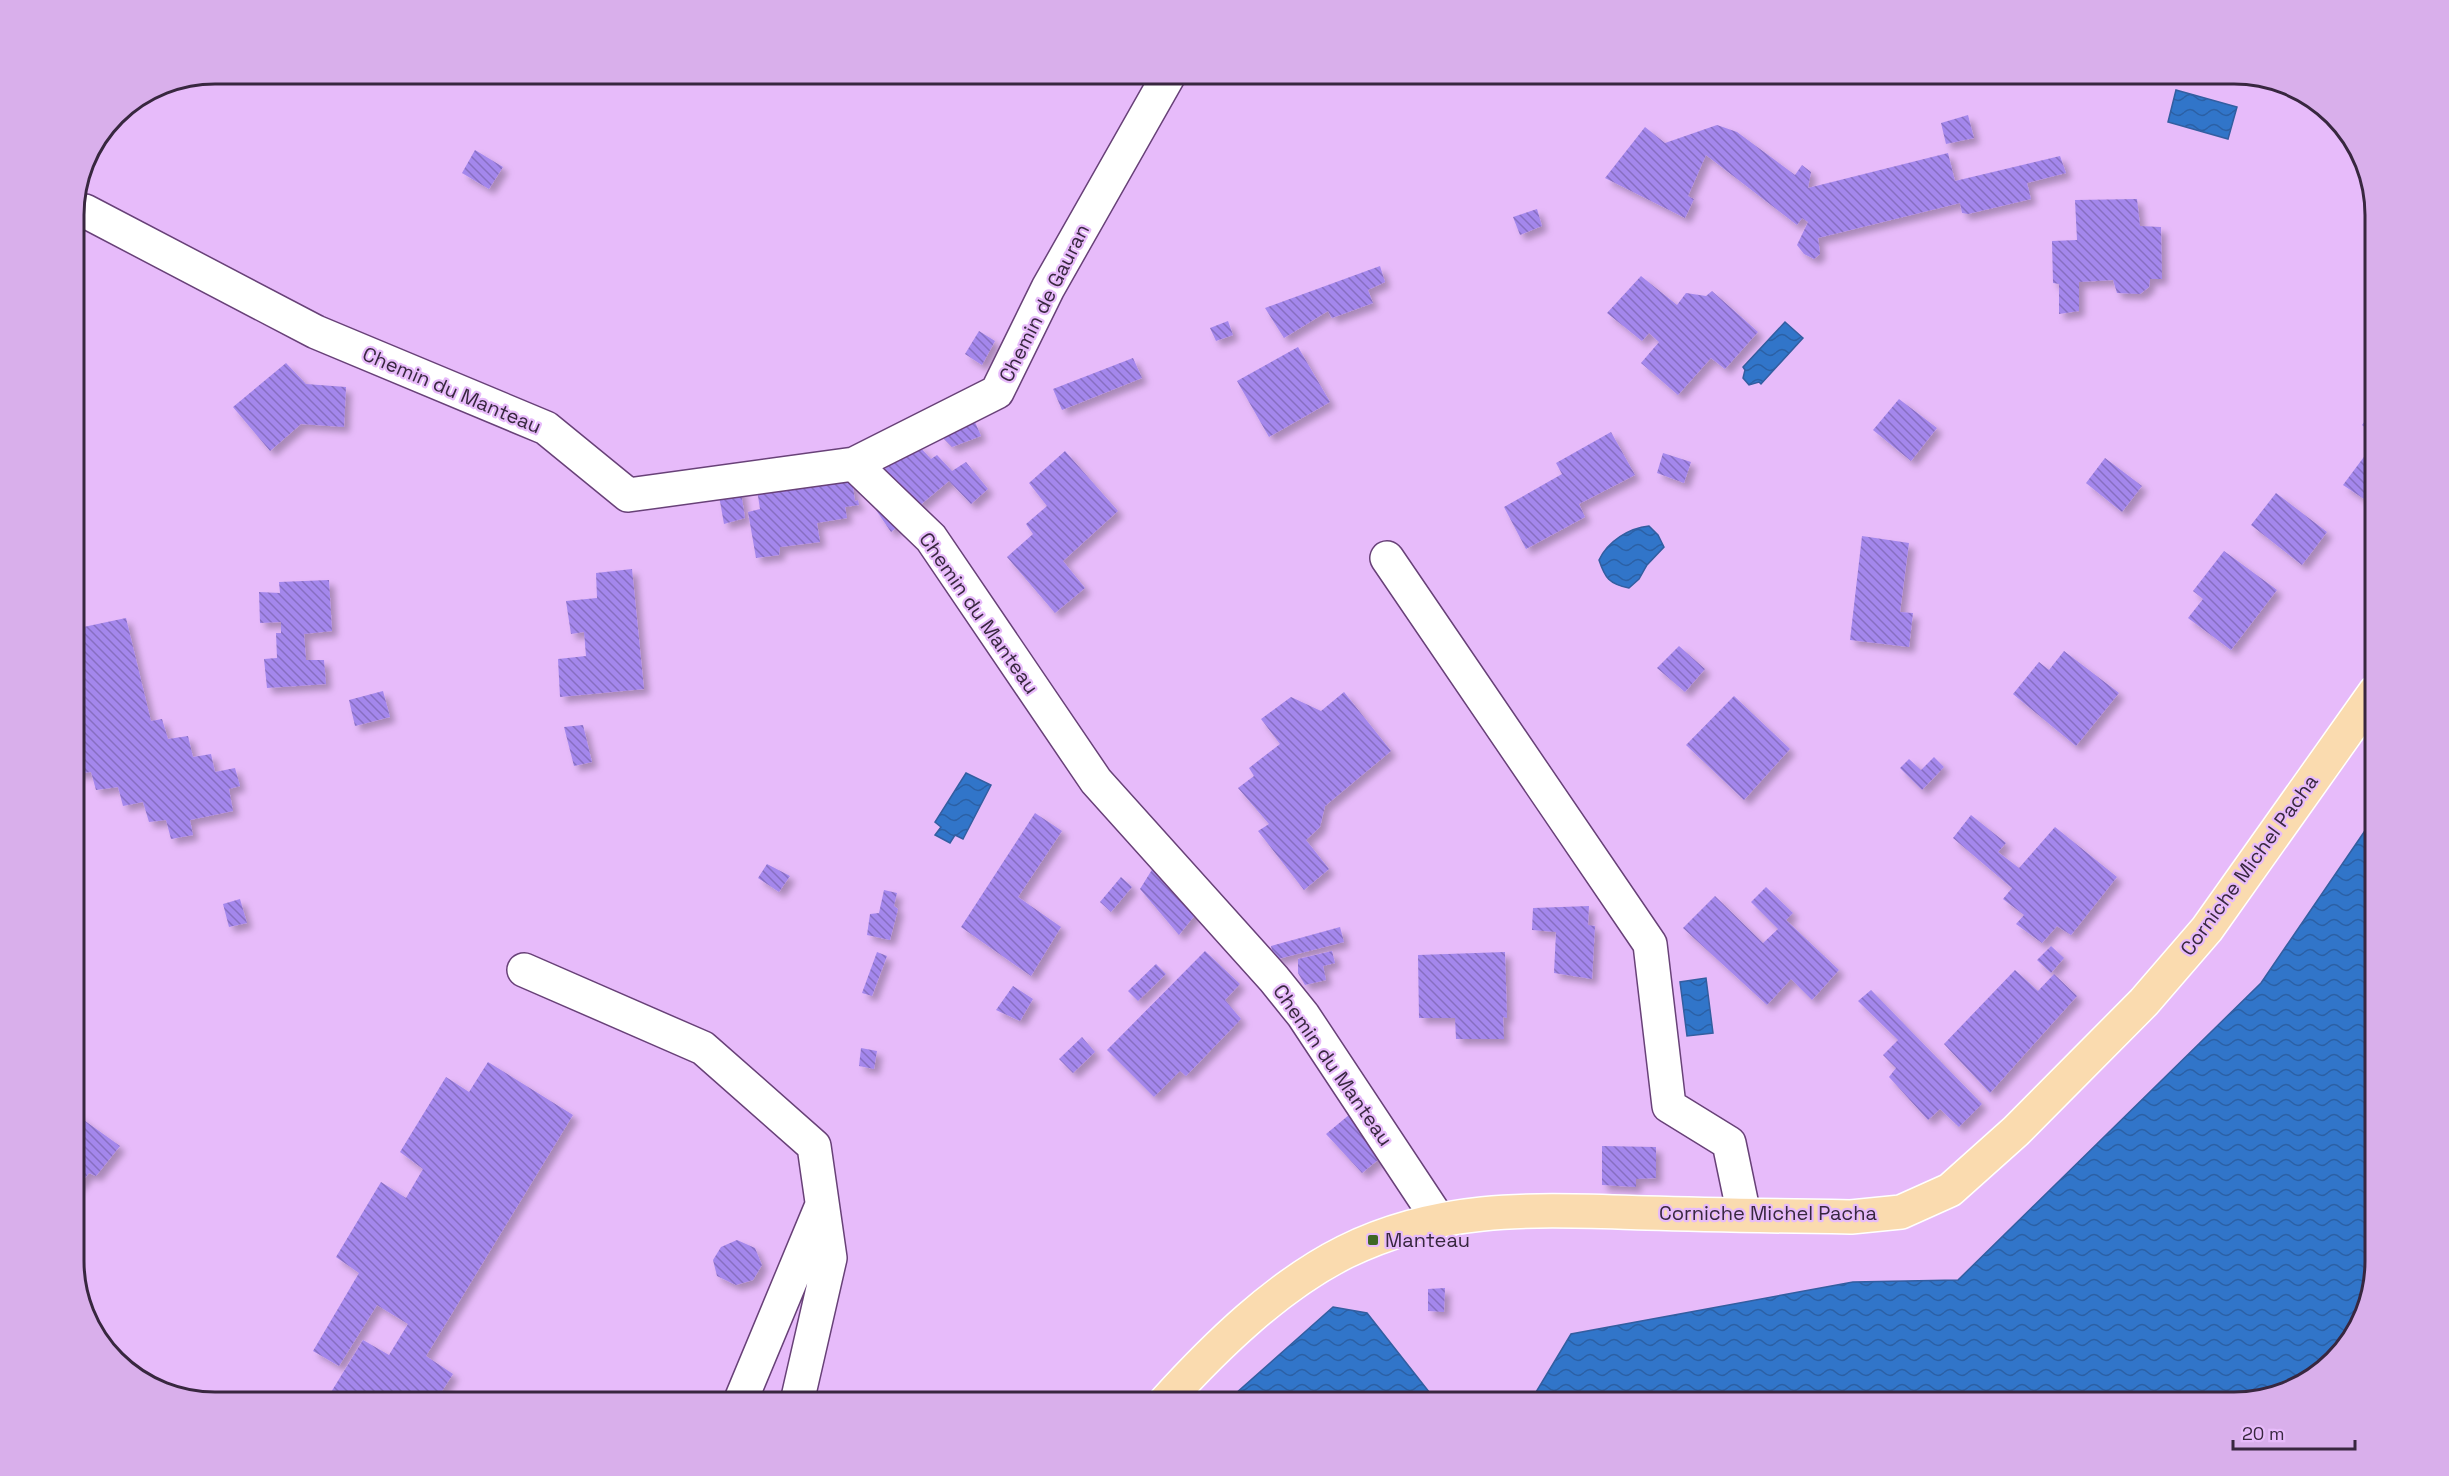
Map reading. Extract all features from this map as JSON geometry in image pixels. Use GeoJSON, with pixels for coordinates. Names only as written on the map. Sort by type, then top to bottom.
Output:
{"type":"FeatureCollection","features":[{"type":"Feature","properties":{"kind":"main road","name":"Corniche Michel Pacha"},"geometry":{"type":"LineString","coordinates":[[1174,1392],[1204,1360],[1254,1315],[1318,1267],[1372,1240],[1438,1219],[1485,1212],[1543,1210],[1744,1215],[1876,1215],[1901,1212],[1950,1190],[2016,1131],[2144,1002],[2200,937],[2365,706]]}},
{"type":"Feature","properties":{"kind":"street","name":"Chemin de Gauran"},"geometry":{"type":"LineString","coordinates":[[854,464],[997,392],[1048,288],[1164,84]]}},
{"type":"Feature","properties":{"kind":"street","name":"Chemin du Manteau"},"geometry":{"type":"LineString","coordinates":[[84,211],[316,332],[546,428],[628,495],[854,464],[931,538],[1096,781],[1274,979],[1303,1015],[1438,1219]]}},
{"type":"Feature","properties":{"kind":"street"},"geometry":{"type":"LineString","coordinates":[[1387,558],[1650,944],[1670,1106],[1729,1143],[1744,1215]]}},
{"type":"Feature","properties":{"kind":"street"},"geometry":{"type":"LineString","coordinates":[[524,970],[703,1048],[814,1146],[830,1258],[799,1392]]}},
{"type":"Feature","properties":{"kind":"street"},"geometry":{"type":"LineString","coordinates":[[744,1392],[822,1205]]}},
{"type":"Feature","properties":{"kind":"water"},"geometry":{"type":"Polygon","coordinates":[[[2176,90],[2237,107],[2228,139],[2168,122],[2176,90]]]}},
{"type":"Feature","properties":{"kind":"water"},"geometry":{"type":"Polygon","coordinates":[[[1785,322],[1803,338],[1761,384],[1759,382],[1749,385],[1743,378],[1745,370],[1743,367],[1785,322]]]}},
{"type":"Feature","properties":{"kind":"water"},"geometry":{"type":"Polygon","coordinates":[[[1649,526],[1658,535],[1664,547],[1629,588],[1612,582],[1603,571],[1599,560],[1603,553],[1620,537],[1634,529],[1649,526]]]}},
{"type":"Feature","properties":{"kind":"water"},"geometry":{"type":"Polygon","coordinates":[[[966,773],[991,785],[963,839],[955,835],[950,843],[935,835],[941,827],[935,822],[966,773]]]}},
{"type":"Feature","properties":{"kind":"water"},"geometry":{"type":"Polygon","coordinates":[[[2365,831],[2364,1278],[2355,1311],[2338,1341],[2327,1354],[2300,1374],[2268,1388],[2234,1392],[1536,1392],[1571,1334],[1853,1282],[1958,1280],[2261,983],[2365,831]]]}},
{"type":"Feature","properties":{"kind":"water"},"geometry":{"type":"Polygon","coordinates":[[[1706,978],[1713,1033],[1687,1036],[1680,982],[1706,978]]]}},
{"type":"Feature","properties":{"kind":"water"},"geometry":{"type":"Polygon","coordinates":[[[1333,1307],[1367,1313],[1429,1392],[1237,1392],[1333,1307]]]}},
{"type":"Feature","properties":{"kind":"building"},"geometry":{"type":"Polygon","coordinates":[[[1968,115],[1974,138],[1946,144],[1941,123],[1968,115]]]}},
{"type":"Feature","properties":{"kind":"building"},"geometry":{"type":"Polygon","coordinates":[[[1717,125],[1737,132],[1795,175],[1802,165],[1811,172],[1808,188],[1948,153],[1955,181],[2060,156],[2066,173],[2027,183],[2031,199],[1968,214],[1962,213],[1960,203],[1818,238],[1820,254],[1814,259],[1804,254],[1797,245],[1808,222],[1802,218],[1797,225],[1706,155],[1688,196],[1694,199],[1685,218],[1605,178],[1645,127],[1665,143],[1717,125]]]}},
{"type":"Feature","properties":{"kind":"building"},"geometry":{"type":"Polygon","coordinates":[[[475,150],[503,167],[489,189],[462,173],[475,150]]]}},
{"type":"Feature","properties":{"kind":"building"},"geometry":{"type":"Polygon","coordinates":[[[2137,199],[2140,226],[2161,227],[2162,279],[2150,279],[2149,287],[2140,294],[2117,293],[2113,280],[2079,282],[2079,311],[2059,314],[2059,284],[2053,283],[2052,241],[2077,240],[2075,200],[2137,199]]]}},
{"type":"Feature","properties":{"kind":"building"},"geometry":{"type":"Polygon","coordinates":[[[1537,209],[1542,226],[1520,235],[1513,217],[1537,209]]]}},
{"type":"Feature","properties":{"kind":"building"},"geometry":{"type":"Polygon","coordinates":[[[1380,266],[1385,282],[1368,290],[1373,303],[1332,318],[1328,311],[1284,338],[1265,308],[1380,266]]]}},
{"type":"Feature","properties":{"kind":"building"},"geometry":{"type":"Polygon","coordinates":[[[1641,276],[1677,305],[1686,293],[1706,296],[1712,291],[1758,332],[1725,369],[1711,358],[1678,395],[1641,363],[1659,342],[1649,333],[1642,341],[1607,313],[1641,276]]]}},
{"type":"Feature","properties":{"kind":"building"},"geometry":{"type":"Polygon","coordinates":[[[1228,321],[1233,335],[1216,341],[1210,328],[1228,321]]]}},
{"type":"Feature","properties":{"kind":"building"},"geometry":{"type":"Polygon","coordinates":[[[979,331],[995,341],[982,365],[965,354],[979,331]]]}},
{"type":"Feature","properties":{"kind":"building"},"geometry":{"type":"Polygon","coordinates":[[[1298,347],[1330,402],[1269,437],[1237,381],[1298,347]]]}},
{"type":"Feature","properties":{"kind":"building"},"geometry":{"type":"Polygon","coordinates":[[[1133,358],[1142,378],[1062,410],[1053,389],[1133,358]]]}},
{"type":"Feature","properties":{"kind":"building"},"geometry":{"type":"Polygon","coordinates":[[[286,363],[306,384],[346,387],[344,427],[301,424],[270,451],[233,407],[286,363]]]}},
{"type":"Feature","properties":{"kind":"building"},"geometry":{"type":"Polygon","coordinates":[[[1899,399],[1937,428],[1911,461],[1873,430],[1899,399]]]}},
{"type":"Feature","properties":{"kind":"building"},"geometry":{"type":"Polygon","coordinates":[[[975,422],[981,436],[952,447],[941,436],[975,422]]]}},
{"type":"Feature","properties":{"kind":"building"},"geometry":{"type":"Polygon","coordinates":[[[1611,432],[1635,475],[1579,504],[1585,517],[1526,549],[1504,507],[1562,474],[1556,463],[1611,432]]]}},
{"type":"Feature","properties":{"kind":"building"},"geometry":{"type":"Polygon","coordinates":[[[918,445],[931,459],[937,455],[952,471],[966,462],[988,489],[971,504],[949,481],[919,506],[883,470],[918,445]]]}},
{"type":"Feature","properties":{"kind":"building"},"geometry":{"type":"Polygon","coordinates":[[[1065,451],[1118,511],[1063,561],[1085,588],[1055,613],[1007,557],[1033,534],[1026,524],[1047,506],[1029,483],[1065,451]]]}},
{"type":"Feature","properties":{"kind":"building"},"geometry":{"type":"Polygon","coordinates":[[[1663,453],[1691,462],[1684,483],[1657,473],[1663,453]]]}},
{"type":"Feature","properties":{"kind":"building"},"geometry":{"type":"Polygon","coordinates":[[[2365,455],[2365,500],[2343,485],[2365,455]]]}},
{"type":"Feature","properties":{"kind":"building"},"geometry":{"type":"Polygon","coordinates":[[[2105,458],[2142,486],[2122,512],[2086,483],[2105,458]]]}},
{"type":"Feature","properties":{"kind":"building"},"geometry":{"type":"Polygon","coordinates":[[[852,480],[855,501],[858,500],[859,505],[845,507],[847,518],[817,523],[820,542],[780,547],[779,555],[756,558],[748,512],[760,509],[756,483],[852,480]]]}},
{"type":"Feature","properties":{"kind":"building"},"geometry":{"type":"Polygon","coordinates":[[[740,486],[745,518],[724,524],[718,490],[740,486]]]}},
{"type":"Feature","properties":{"kind":"building"},"geometry":{"type":"Polygon","coordinates":[[[2276,493],[2327,532],[2302,565],[2251,525],[2276,493]]]}},
{"type":"Feature","properties":{"kind":"building"},"geometry":{"type":"Polygon","coordinates":[[[890,500],[905,521],[891,532],[876,510],[890,500]]]}},
{"type":"Feature","properties":{"kind":"building"},"geometry":{"type":"Polygon","coordinates":[[[1862,536],[1909,543],[1900,612],[1913,613],[1909,647],[1850,640],[1862,536]]]}},
{"type":"Feature","properties":{"kind":"building"},"geometry":{"type":"Polygon","coordinates":[[[2224,551],[2277,590],[2231,650],[2188,618],[2203,599],[2193,591],[2224,551]]]}},
{"type":"Feature","properties":{"kind":"building"},"geometry":{"type":"Polygon","coordinates":[[[632,569],[644,689],[560,697],[558,659],[586,656],[584,632],[571,634],[566,601],[597,598],[596,573],[632,569]]]}},
{"type":"Feature","properties":{"kind":"building"},"geometry":{"type":"Polygon","coordinates":[[[329,580],[332,631],[304,634],[306,660],[324,660],[326,684],[267,688],[264,659],[277,658],[276,633],[281,633],[281,622],[260,623],[259,592],[280,593],[279,582],[329,580]]]}},
{"type":"Feature","properties":{"kind":"building"},"geometry":{"type":"Polygon","coordinates":[[[126,618],[151,721],[162,719],[168,739],[188,736],[193,757],[211,754],[215,772],[235,768],[240,786],[229,789],[233,811],[190,820],[193,835],[171,839],[166,820],[149,822],[143,802],[123,806],[118,787],[96,790],[91,772],[84,773],[84,627],[126,618]]]}},
{"type":"Feature","properties":{"kind":"building"},"geometry":{"type":"Polygon","coordinates":[[[1679,646],[1705,669],[1685,692],[1657,668],[1679,646]]]}},
{"type":"Feature","properties":{"kind":"building"},"geometry":{"type":"Polygon","coordinates":[[[2064,651],[2119,693],[2076,746],[2013,694],[2039,662],[2049,670],[2064,651]]]}},
{"type":"Feature","properties":{"kind":"building"},"geometry":{"type":"Polygon","coordinates":[[[383,691],[390,717],[355,726],[349,700],[383,691]]]}},
{"type":"Feature","properties":{"kind":"building"},"geometry":{"type":"Polygon","coordinates":[[[1344,692],[1391,751],[1325,806],[1320,827],[1306,840],[1329,869],[1304,890],[1258,831],[1269,824],[1238,788],[1254,776],[1249,768],[1280,744],[1261,719],[1291,697],[1321,711],[1344,692]]]}},
{"type":"Feature","properties":{"kind":"building"},"geometry":{"type":"Polygon","coordinates":[[[1734,696],[1790,749],[1744,800],[1686,745],[1734,696]]]}},
{"type":"Feature","properties":{"kind":"building"},"geometry":{"type":"Polygon","coordinates":[[[583,725],[592,762],[574,766],[564,727],[583,725]]]}},
{"type":"Feature","properties":{"kind":"building"},"geometry":{"type":"Polygon","coordinates":[[[1934,757],[1944,767],[1922,790],[1900,768],[1909,759],[1921,770],[1934,757]]]}},
{"type":"Feature","properties":{"kind":"building"},"geometry":{"type":"Polygon","coordinates":[[[1035,813],[1062,831],[1018,897],[1061,927],[1031,976],[961,927],[1035,813]]]}},
{"type":"Feature","properties":{"kind":"building"},"geometry":{"type":"Polygon","coordinates":[[[1971,815],[2006,843],[1998,852],[2019,868],[2055,827],[2117,877],[2071,935],[2057,926],[2042,943],[2016,924],[2024,915],[2003,899],[2012,888],[1953,838],[1971,815]]]}},
{"type":"Feature","properties":{"kind":"building"},"geometry":{"type":"Polygon","coordinates":[[[1158,860],[1199,910],[1179,935],[1140,889],[1158,860]]]}},
{"type":"Feature","properties":{"kind":"building"},"geometry":{"type":"Polygon","coordinates":[[[767,864],[790,876],[779,892],[758,878],[767,864]]]}},
{"type":"Feature","properties":{"kind":"building"},"geometry":{"type":"Polygon","coordinates":[[[1121,877],[1132,887],[1111,912],[1100,902],[1121,877]]]}},
{"type":"Feature","properties":{"kind":"building"},"geometry":{"type":"Polygon","coordinates":[[[1766,887],[1793,913],[1786,920],[1839,970],[1812,1000],[1791,979],[1767,1005],[1683,928],[1715,896],[1763,943],[1778,929],[1751,902],[1766,887]]]}},
{"type":"Feature","properties":{"kind":"building"},"geometry":{"type":"Polygon","coordinates":[[[884,890],[897,893],[894,906],[898,909],[890,940],[867,935],[870,914],[879,913],[884,890]]]}},
{"type":"Feature","properties":{"kind":"building"},"geometry":{"type":"Polygon","coordinates":[[[240,899],[247,923],[229,927],[223,904],[240,899]]]}},
{"type":"Feature","properties":{"kind":"building"},"geometry":{"type":"Polygon","coordinates":[[[1589,906],[1588,925],[1595,926],[1592,979],[1554,973],[1556,932],[1532,930],[1533,908],[1589,906]]]}},
{"type":"Feature","properties":{"kind":"building"},"geometry":{"type":"Polygon","coordinates":[[[1340,927],[1344,942],[1274,960],[1271,946],[1340,927]]]}},
{"type":"Feature","properties":{"kind":"building"},"geometry":{"type":"Polygon","coordinates":[[[2051,946],[2064,958],[2051,973],[2037,960],[2051,946]]]}},
{"type":"Feature","properties":{"kind":"building"},"geometry":{"type":"Polygon","coordinates":[[[1205,951],[1240,984],[1225,1000],[1241,1019],[1186,1076],[1180,1071],[1154,1097],[1107,1050],[1205,951]]]}},
{"type":"Feature","properties":{"kind":"building"},"geometry":{"type":"Polygon","coordinates":[[[1332,951],[1335,963],[1323,966],[1326,980],[1305,985],[1298,973],[1298,959],[1332,951]]]}},
{"type":"Feature","properties":{"kind":"building"},"geometry":{"type":"Polygon","coordinates":[[[877,952],[887,956],[872,996],[862,993],[877,952]]]}},
{"type":"Feature","properties":{"kind":"building"},"geometry":{"type":"Polygon","coordinates":[[[1505,952],[1507,1018],[1503,1017],[1504,1039],[1456,1039],[1455,1018],[1419,1018],[1418,955],[1505,952]]]}},
{"type":"Feature","properties":{"kind":"building"},"geometry":{"type":"Polygon","coordinates":[[[1156,964],[1166,974],[1138,1001],[1128,991],[1156,964]]]}},
{"type":"Feature","properties":{"kind":"building"},"geometry":{"type":"Polygon","coordinates":[[[2015,970],[2038,991],[2054,974],[2077,996],[1990,1093],[1944,1044],[2015,970]]]}},
{"type":"Feature","properties":{"kind":"building"},"geometry":{"type":"Polygon","coordinates":[[[1013,986],[1033,999],[1020,1021],[996,1010],[1013,986]]]}},
{"type":"Feature","properties":{"kind":"building"},"geometry":{"type":"Polygon","coordinates":[[[1871,990],[1982,1104],[1959,1127],[1940,1109],[1928,1120],[1889,1077],[1896,1068],[1883,1055],[1898,1040],[1858,1001],[1871,990]]]}},
{"type":"Feature","properties":{"kind":"building"},"geometry":{"type":"Polygon","coordinates":[[[1082,1037],[1095,1052],[1073,1073],[1059,1059],[1082,1037]]]}},
{"type":"Feature","properties":{"kind":"building"},"geometry":{"type":"Polygon","coordinates":[[[861,1048],[877,1051],[874,1069],[859,1066],[861,1048]]]}},
{"type":"Feature","properties":{"kind":"building"},"geometry":{"type":"Polygon","coordinates":[[[488,1062],[573,1115],[426,1356],[453,1374],[441,1392],[331,1392],[363,1340],[389,1355],[408,1324],[377,1305],[339,1366],[313,1351],[359,1273],[336,1257],[381,1182],[406,1198],[423,1169],[400,1152],[446,1077],[469,1092],[488,1062]]]}},
{"type":"Feature","properties":{"kind":"building"},"geometry":{"type":"Polygon","coordinates":[[[1355,1110],[1384,1155],[1362,1173],[1326,1134],[1355,1110]]]}},
{"type":"Feature","properties":{"kind":"building"},"geometry":{"type":"Polygon","coordinates":[[[84,1120],[120,1146],[96,1176],[89,1173],[84,1179],[84,1120]]]}},
{"type":"Feature","properties":{"kind":"building"},"geometry":{"type":"Polygon","coordinates":[[[1602,1146],[1656,1147],[1656,1178],[1636,1179],[1636,1187],[1602,1185],[1602,1146]]]}},
{"type":"Feature","properties":{"kind":"building"},"geometry":{"type":"Polygon","coordinates":[[[737,1240],[755,1248],[762,1265],[753,1280],[736,1285],[717,1276],[713,1260],[721,1247],[737,1240]]]}},
{"type":"Feature","properties":{"kind":"building"},"geometry":{"type":"Polygon","coordinates":[[[1445,1288],[1444,1312],[1428,1311],[1428,1289],[1445,1288]]]}},
{"type":"Feature","properties":{"kind":"place","name":"Manteau"},"geometry":{"type":"Point","coordinates":[1373,1240]}}]}
